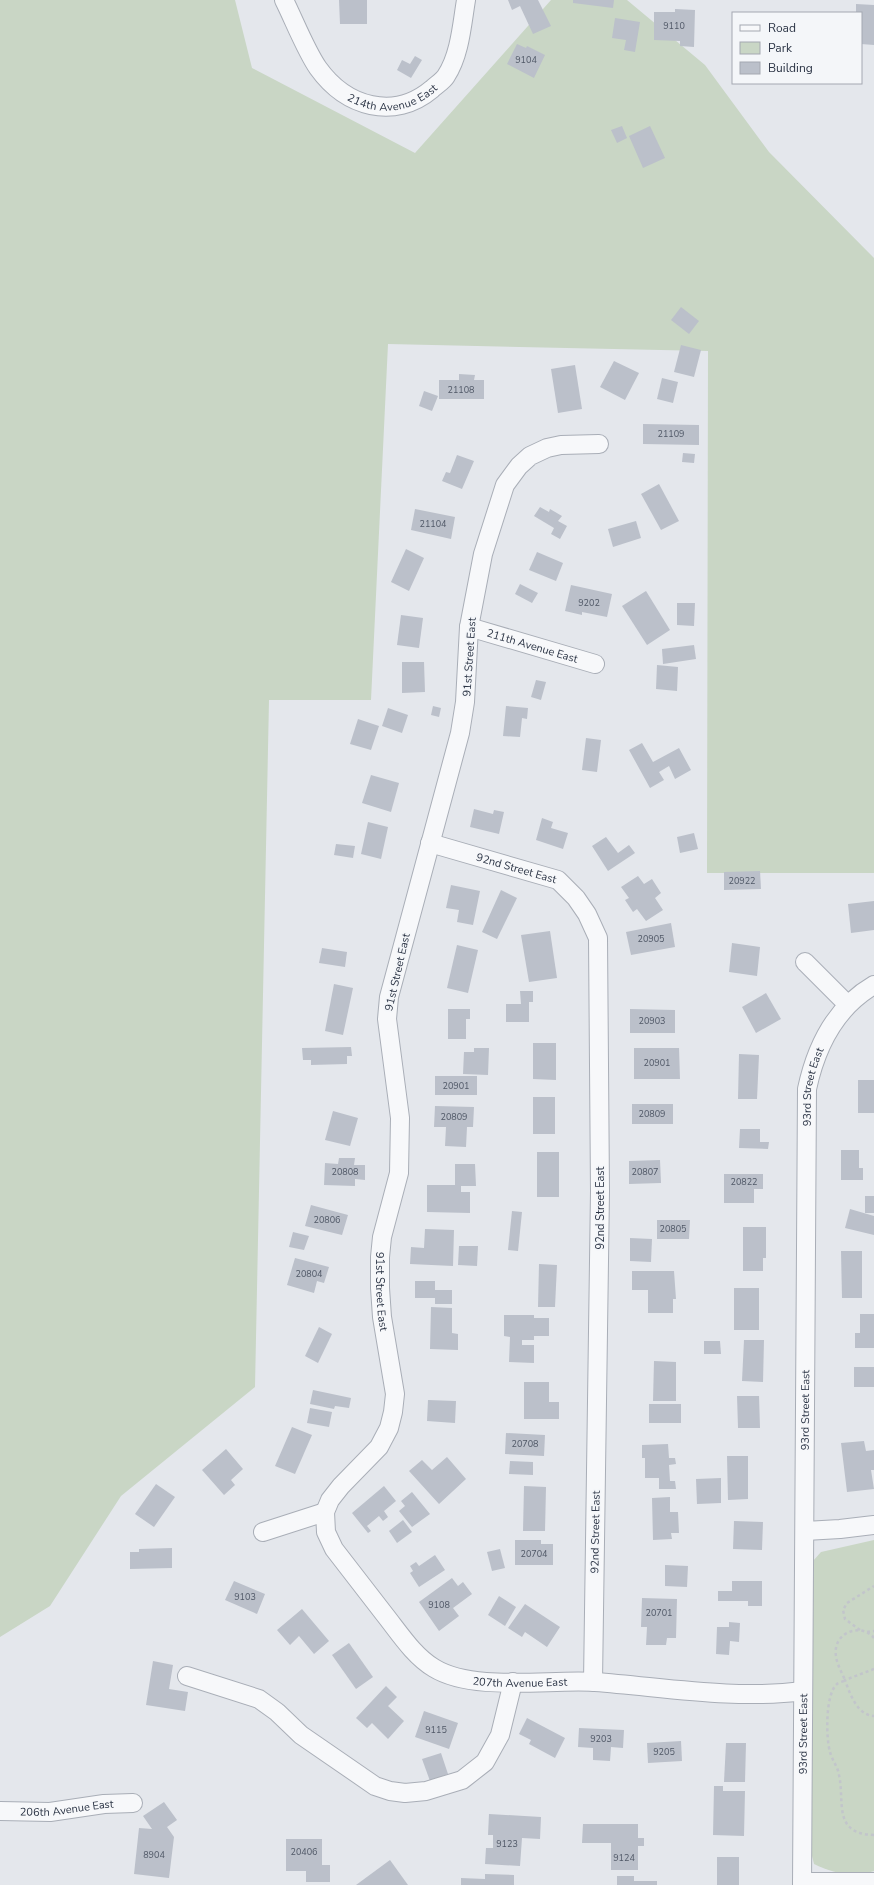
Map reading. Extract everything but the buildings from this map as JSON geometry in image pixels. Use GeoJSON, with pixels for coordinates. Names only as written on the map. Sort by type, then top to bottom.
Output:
{"type":"FeatureCollection","features":[{"type":"Feature","properties":{"kind":"street","name":"214th Avenue East"},"geometry":{"type":"LineString","coordinates":[[284,0],[318,68],[349,97],[364,104],[379,106],[404,105],[416,100],[445,77],[456,50],[466,0]]}},
{"type":"Feature","properties":{"kind":"street","name":"91st Street East"},"geometry":{"type":"LineString","coordinates":[[325,1512],[330,1500],[341,1486],[379,1447],[389,1428],[394,1412],[395,1394],[382,1317],[380,1288],[380,1257],[382,1237],[399,1173],[400,1118],[387,1019],[389,997],[460,734],[465,702],[469,627],[483,554],[494,515],[505,485],[519,466],[530,456],[547,448],[561,445],[599,444]]}},
{"type":"Feature","properties":{"kind":"street","name":"211th Avenue East"},"geometry":{"type":"LineString","coordinates":[[469,627],[595,664]]}},
{"type":"Feature","properties":{"kind":"street","name":"92nd Street East"},"geometry":{"type":"LineString","coordinates":[[430,843],[558,880],[576,898],[584,909],[598,938],[600,1191],[593,1682]]}},
{"type":"Feature","properties":{"kind":"street"},"geometry":{"type":"LineString","coordinates":[[805,962],[847,1004]]}},
{"type":"Feature","properties":{"kind":"street","name":"93rd Street East"},"geometry":{"type":"LineString","coordinates":[[802,1884],[807,1089],[812,1066],[833,1023],[847,1004],[874,985]]}},
{"type":"Feature","properties":{"kind":"street"},"geometry":{"type":"LineString","coordinates":[[263,1532],[325,1512]]}},
{"type":"Feature","properties":{"kind":"street","name":"207th Avenue East"},"geometry":{"type":"LineString","coordinates":[[325,1512],[326,1532],[334,1549],[403,1638],[422,1659],[452,1677],[482,1682],[593,1682],[725,1692],[781,1694],[803,1691]]}},
{"type":"Feature","properties":{"kind":"street"},"geometry":{"type":"LineString","coordinates":[[805,1531],[874,1525]]}},
{"type":"Feature","properties":{"kind":"street"},"geometry":{"type":"LineString","coordinates":[[187,1676],[259,1699],[301,1735],[375,1786],[390,1791],[405,1793],[426,1791],[462,1780],[485,1762],[500,1735],[513,1682]]}},
{"type":"Feature","properties":{"kind":"street","name":"206th Avenue East"},"geometry":{"type":"LineString","coordinates":[[0,1811],[50,1812],[104,1804],[133,1803]]}},
{"type":"Feature","properties":{"kind":"street"},"geometry":{"type":"LineString","coordinates":[[802,1884],[874,1882]]}},
{"type":"Feature","properties":{"kind":"path"},"geometry":{"type":"LineString","coordinates":[[874,1586],[847,1603],[843,1610],[845,1619],[860,1630],[867,1632],[874,1631]]}},
{"type":"Feature","properties":{"kind":"path"},"geometry":{"type":"LineString","coordinates":[[860,1630],[846,1632],[837,1642],[836,1656],[851,1697],[863,1712],[874,1716]]}},
{"type":"Feature","properties":{"kind":"path"},"geometry":{"type":"LineString","coordinates":[[867,1632],[874,1638]]}},
{"type":"Feature","properties":{"kind":"path"},"geometry":{"type":"LineString","coordinates":[[874,1669],[837,1684],[829,1697],[827,1740],[830,1753],[839,1773],[842,1815],[846,1822],[856,1831],[874,1835]]}},
{"type":"Feature","properties":{"kind":"green space"},"geometry":{"type":"Polygon","coordinates":[[[0,0],[235,0],[252,68],[415,153],[551,0],[627,0],[705,65],[769,152],[874,258],[874,873],[707,873],[708,351],[388,344],[371,700],[269,700],[255,1387],[121,1496],[50,1606],[0,1637],[0,0]]]}},
{"type":"Feature","properties":{"kind":"green space"},"geometry":{"type":"Polygon","coordinates":[[[874,1540],[874,1871],[858,1874],[843,1874],[814,1864],[811,1852],[813,1561],[821,1552],[874,1540]]]}}]}
